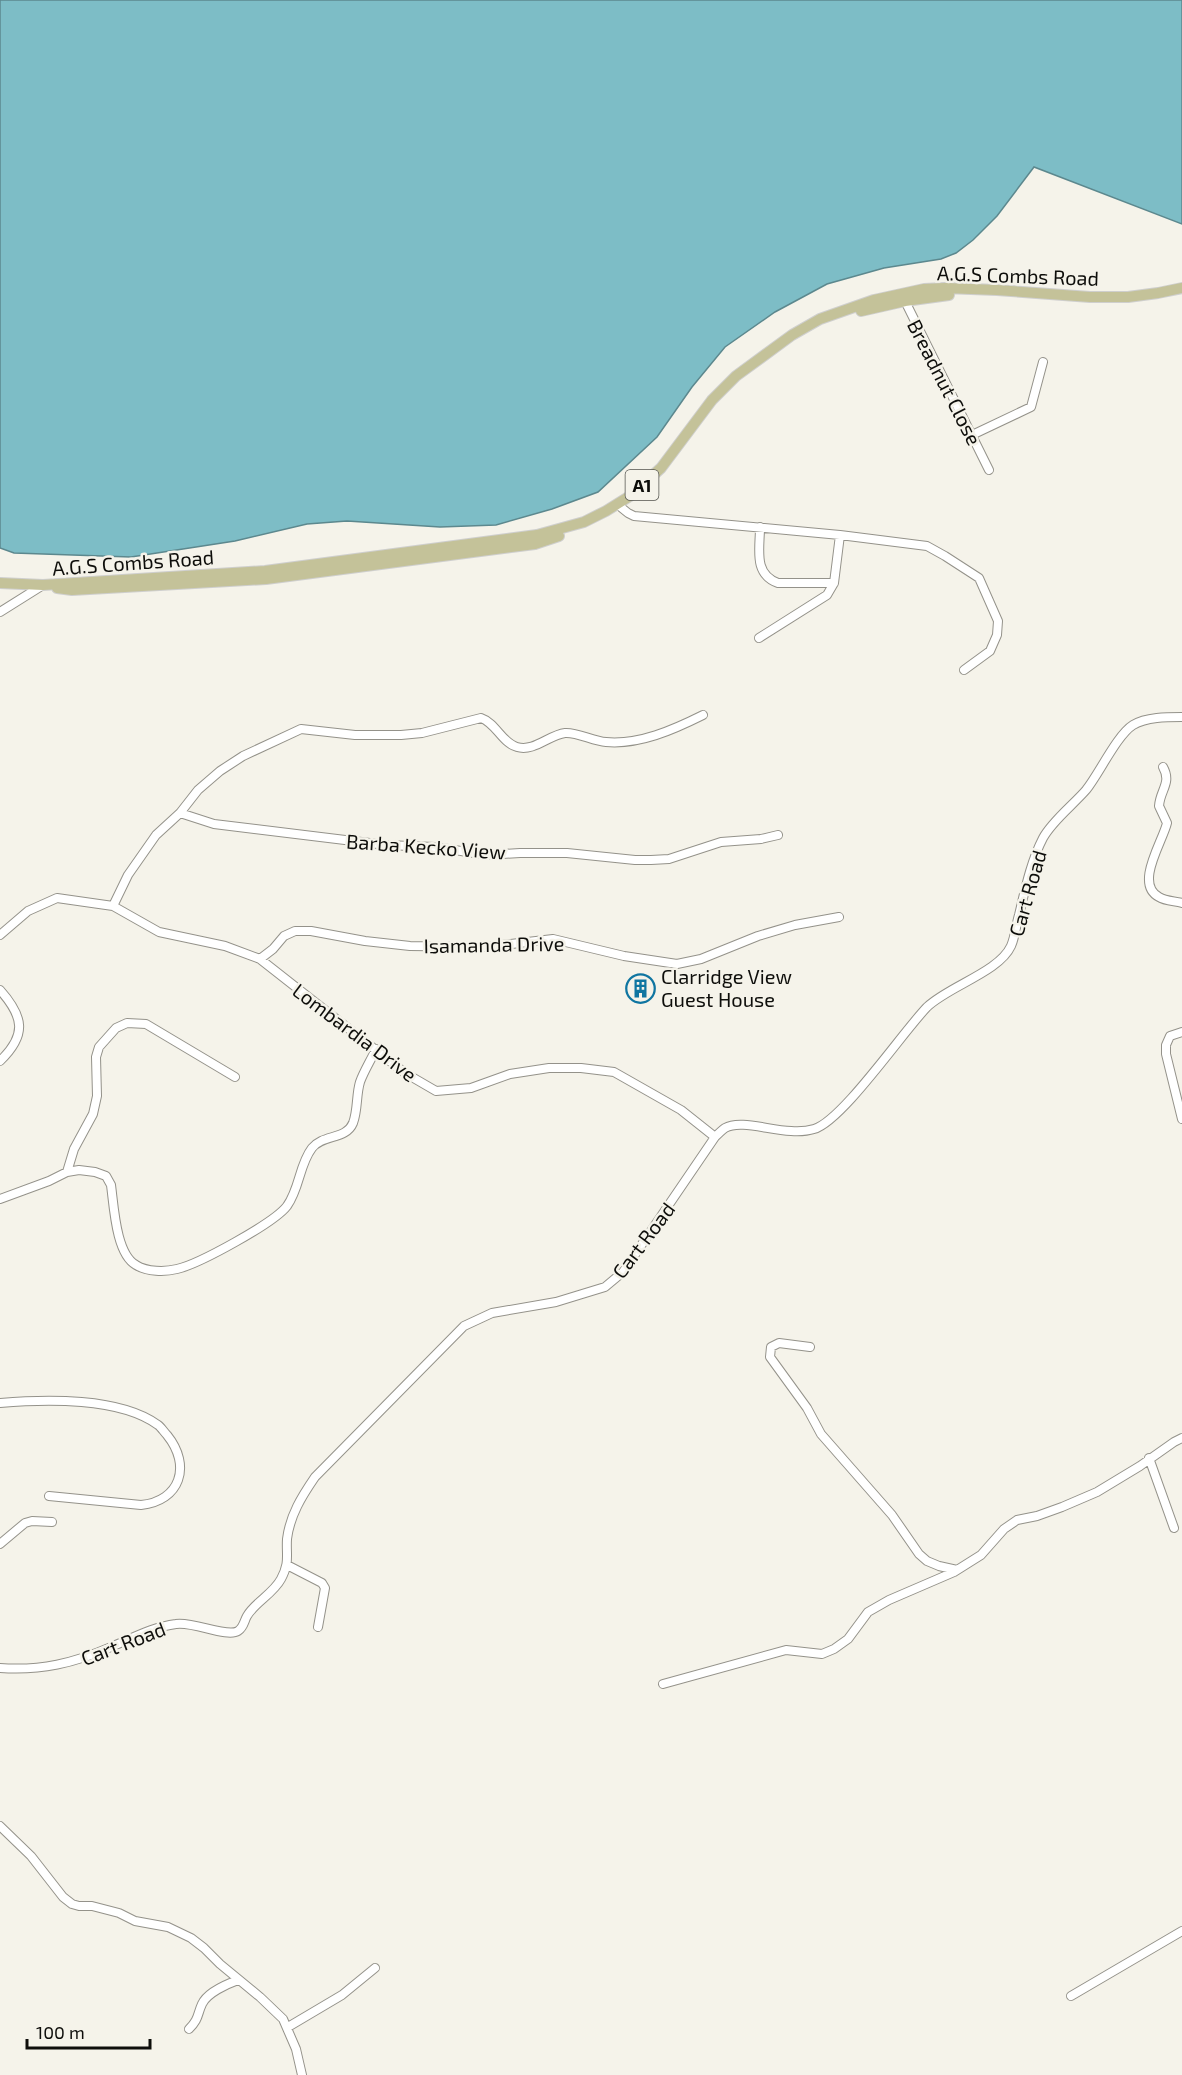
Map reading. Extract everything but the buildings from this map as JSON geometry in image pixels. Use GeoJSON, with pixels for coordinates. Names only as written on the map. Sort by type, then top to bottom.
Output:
{"type":"FeatureCollection","features":[{"type":"Feature","properties":{"kind":"main road","name":"A.G.S Combs Road"},"geometry":{"type":"LineString","coordinates":[[44,585],[72,590],[266,579],[535,544],[587,527],[619,506],[634,500],[664,471],[717,403],[740,380],[795,340],[824,325],[924,290],[963,288],[1090,297],[1128,297],[1182,288]]}},
{"type":"Feature","properties":{"kind":"main road","name":"A.G.S Combs Road"},"geometry":{"type":"LineString","coordinates":[[903,297],[964,295],[1116,303],[1152,301],[1182,294]]}},
{"type":"Feature","properties":{"kind":"main road","name":"A1"},"geometry":{"type":"LineString","coordinates":[[0,583],[44,585]]}},
{"type":"Feature","properties":{"kind":"street","name":"Breadnut Close"},"geometry":{"type":"LineString","coordinates":[[903,297],[990,470]]}},
{"type":"Feature","properties":{"kind":"street"},"geometry":{"type":"LineString","coordinates":[[972,435],[1031,407],[1043,362]]}},
{"type":"Feature","properties":{"kind":"street"},"geometry":{"type":"LineString","coordinates":[[619,506],[634,516],[840,535],[927,546],[979,578],[998,621],[997,635],[990,651],[964,670]]}},
{"type":"Feature","properties":{"kind":"street"},"geometry":{"type":"LineString","coordinates":[[760,527],[760,568],[763,575],[778,583],[834,583]]}},
{"type":"Feature","properties":{"kind":"street"},"geometry":{"type":"LineString","coordinates":[[759,638],[827,595],[834,583],[840,535]]}},
{"type":"Feature","properties":{"kind":"street"},"geometry":{"type":"LineString","coordinates":[[0,612],[44,585]]}},
{"type":"Feature","properties":{"kind":"street"},"geometry":{"type":"LineString","coordinates":[[113,906],[140,856],[156,835],[180,813],[198,790],[220,771],[243,756],[301,729],[355,735],[401,735],[481,718],[489,721],[511,744],[525,747],[568,733],[598,741],[624,743],[679,727],[703,715]]}},
{"type":"Feature","properties":{"kind":"street","name":"Cart Road"},"geometry":{"type":"LineString","coordinates":[[0,1668],[19,1669],[69,1664],[153,1628],[178,1623],[198,1625],[229,1634],[237,1631],[244,1625],[247,1615],[280,1580],[287,1565],[287,1540],[291,1520],[299,1500],[315,1477],[464,1326],[492,1313],[556,1302],[605,1287],[623,1272],[715,1137],[727,1127],[745,1124],[776,1131],[797,1132],[816,1129],[834,1118],[930,1004],[955,986],[1000,960],[1011,947],[1028,879],[1044,836],[1087,789],[1126,730],[1136,723],[1182,717]]}},
{"type":"Feature","properties":{"kind":"street"},"geometry":{"type":"LineString","coordinates":[[1162,767],[1167,775],[1159,806],[1167,823],[1153,859],[1149,877],[1150,886],[1159,898],[1182,903]]}},
{"type":"Feature","properties":{"kind":"street","name":"Barba Kecko View"},"geometry":{"type":"LineString","coordinates":[[180,813],[214,824],[386,845],[435,847],[488,855],[567,853],[651,860],[680,856],[691,850],[721,842],[778,835]]}},
{"type":"Feature","properties":{"kind":"street","name":"Lombardia Drive"},"geometry":{"type":"LineString","coordinates":[[0,935],[28,911],[57,898],[113,906],[159,932],[225,946],[260,959],[405,1073],[436,1091],[471,1088],[510,1074],[549,1068],[614,1072],[681,1110],[715,1137]]}},
{"type":"Feature","properties":{"kind":"street","name":"Isamanda Drive"},"geometry":{"type":"LineString","coordinates":[[260,959],[284,936],[295,931],[311,931],[410,946],[486,947],[553,939],[624,956],[677,964],[701,959],[758,936],[795,925],[839,917]]}},
{"type":"Feature","properties":{"kind":"street"},"geometry":{"type":"LineString","coordinates":[[0,990],[18,1015],[20,1027],[18,1039],[0,1061]]}},
{"type":"Feature","properties":{"kind":"street"},"geometry":{"type":"LineString","coordinates":[[67,1172],[74,1149],[93,1114],[97,1096],[96,1057],[99,1047],[116,1028],[127,1023],[146,1024],[235,1077]]}},
{"type":"Feature","properties":{"kind":"street"},"geometry":{"type":"LineString","coordinates":[[1182,1032],[1170,1036],[1166,1045],[1166,1054],[1182,1119]]}},
{"type":"Feature","properties":{"kind":"street"},"geometry":{"type":"LineString","coordinates":[[0,1199],[67,1172],[79,1170],[106,1176],[111,1185],[122,1249],[135,1265],[155,1271],[177,1269],[238,1240],[270,1221],[286,1207],[297,1189],[307,1154],[314,1145],[346,1132],[353,1123],[360,1082],[376,1049]]}},
{"type":"Feature","properties":{"kind":"street"},"geometry":{"type":"LineString","coordinates":[[810,1347],[779,1343],[771,1347],[770,1357],[807,1408],[821,1434],[892,1515],[919,1554],[927,1562],[957,1570]]}},
{"type":"Feature","properties":{"kind":"street"},"geometry":{"type":"LineString","coordinates":[[0,1403],[42,1400],[120,1408],[159,1425],[179,1453],[181,1464],[178,1480],[169,1495],[153,1504],[141,1505],[49,1496]]}},
{"type":"Feature","properties":{"kind":"street"},"geometry":{"type":"LineString","coordinates":[[663,1684],[786,1650],[822,1654],[828,1652],[848,1639],[868,1612],[889,1600],[957,1570],[981,1554],[1004,1529],[1017,1520],[1037,1516],[1097,1492],[1182,1438]]}},
{"type":"Feature","properties":{"kind":"street"},"geometry":{"type":"LineString","coordinates":[[1149,1458],[1174,1528]]}},
{"type":"Feature","properties":{"kind":"street"},"geometry":{"type":"LineString","coordinates":[[0,1544],[26,1523],[52,1522]]}},
{"type":"Feature","properties":{"kind":"street"},"geometry":{"type":"LineString","coordinates":[[287,1565],[322,1583],[325,1588],[318,1627]]}},
{"type":"Feature","properties":{"kind":"street"},"geometry":{"type":"LineString","coordinates":[[0,1826],[32,1856],[63,1898],[72,1904],[119,1913],[135,1922],[168,1927],[204,1948],[283,2019],[288,2027],[302,2075]]}},
{"type":"Feature","properties":{"kind":"street"},"geometry":{"type":"LineString","coordinates":[[1071,1996],[1182,1930]]}},
{"type":"Feature","properties":{"kind":"street"},"geometry":{"type":"LineString","coordinates":[[288,2027],[342,1995],[375,1968]]}},
{"type":"Feature","properties":{"kind":"street"},"geometry":{"type":"LineString","coordinates":[[189,2030],[196,2023],[207,1997],[238,1980]]}},
{"type":"Feature","properties":{"kind":"water"},"geometry":{"type":"Polygon","coordinates":[[[0,0],[1182,0],[1182,224],[1034,167],[997,216],[956,253],[941,259],[884,268],[827,284],[775,312],[725,347],[692,387],[657,437],[598,492],[552,509],[496,525],[440,527],[347,521],[307,524],[235,541],[131,557],[14,553],[0,548],[0,0]]]}},
{"type":"Feature","properties":{"kind":"place","name":"Clarridge View Guest House"},"geometry":{"type":"Point","coordinates":[640,988]}}]}
